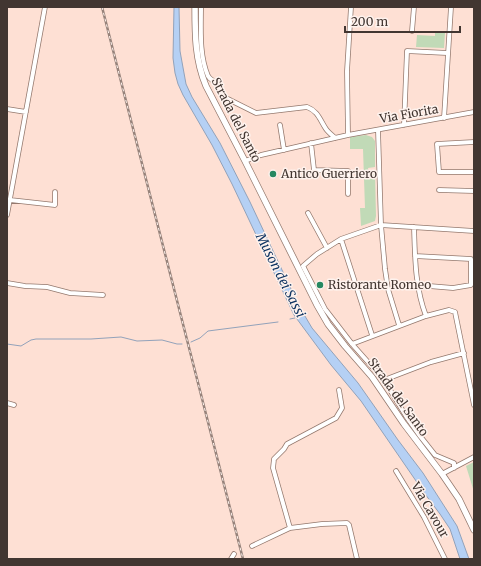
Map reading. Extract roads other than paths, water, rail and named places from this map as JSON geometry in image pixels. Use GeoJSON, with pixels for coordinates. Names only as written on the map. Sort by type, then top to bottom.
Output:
{"type":"FeatureCollection","features":[{"type":"Feature","properties":{"kind":"main road","name":"Strada del Santo"},"geometry":{"type":"LineString","coordinates":[[195,7],[196,50],[201,73],[206,86],[306,278],[328,324],[345,346],[364,363],[386,398],[459,499],[474,530]]}},
{"type":"Feature","properties":{"kind":"street"},"geometry":{"type":"LineString","coordinates":[[7,215],[45,7]]}},
{"type":"Feature","properties":{"kind":"street"},"geometry":{"type":"LineString","coordinates":[[201,7],[201,45],[205,68],[209,78],[217,84],[222,96],[256,113],[307,107],[316,112],[326,130],[335,138]]}},
{"type":"Feature","properties":{"kind":"street"},"geometry":{"type":"LineString","coordinates":[[348,135],[347,71],[351,7]]}},
{"type":"Feature","properties":{"kind":"street"},"geometry":{"type":"LineString","coordinates":[[412,31],[414,7]]}},
{"type":"Feature","properties":{"kind":"street"},"geometry":{"type":"LineString","coordinates":[[444,118],[451,7]]}},
{"type":"Feature","properties":{"kind":"street"},"geometry":{"type":"LineString","coordinates":[[404,125],[407,51],[447,53]]}},
{"type":"Feature","properties":{"kind":"street"},"geometry":{"type":"LineString","coordinates":[[7,109],[26,112]]}},
{"type":"Feature","properties":{"kind":"street","name":"Via Fiorita"},"geometry":{"type":"LineString","coordinates":[[246,161],[261,155],[348,135],[474,112]]}},
{"type":"Feature","properties":{"kind":"street"},"geometry":{"type":"LineString","coordinates":[[280,125],[284,150]]}},
{"type":"Feature","properties":{"kind":"street"},"geometry":{"type":"LineString","coordinates":[[378,130],[381,225],[388,290],[399,325]]}},
{"type":"Feature","properties":{"kind":"street"},"geometry":{"type":"LineString","coordinates":[[474,142],[437,144],[439,172],[474,172]]}},
{"type":"Feature","properties":{"kind":"street"},"geometry":{"type":"LineString","coordinates":[[311,143],[314,170],[348,171],[348,194]]}},
{"type":"Feature","properties":{"kind":"street"},"geometry":{"type":"LineString","coordinates":[[439,190],[474,191]]}},
{"type":"Feature","properties":{"kind":"street"},"geometry":{"type":"LineString","coordinates":[[10,200],[55,205],[55,192]]}},
{"type":"Feature","properties":{"kind":"street"},"geometry":{"type":"LineString","coordinates":[[308,212],[327,248],[341,238],[381,225],[474,231]]}},
{"type":"Feature","properties":{"kind":"street"},"geometry":{"type":"LineString","coordinates":[[414,227],[417,285],[420,301],[426,316]]}},
{"type":"Feature","properties":{"kind":"street"},"geometry":{"type":"LineString","coordinates":[[341,238],[372,335]]}},
{"type":"Feature","properties":{"kind":"street","name":"Strada del Santo"},"geometry":{"type":"LineString","coordinates":[[327,248],[303,266],[306,278],[325,309],[352,344],[364,363],[384,380],[406,416],[435,455],[454,462],[454,468]]}},
{"type":"Feature","properties":{"kind":"street"},"geometry":{"type":"LineString","coordinates":[[415,256],[471,259],[471,285],[453,288],[417,285]]}},
{"type":"Feature","properties":{"kind":"street"},"geometry":{"type":"LineString","coordinates":[[7,283],[47,287],[70,293],[103,295]]}},
{"type":"Feature","properties":{"kind":"street"},"geometry":{"type":"LineString","coordinates":[[352,344],[372,335],[426,316],[449,310],[455,312],[474,405]]}},
{"type":"Feature","properties":{"kind":"street"},"geometry":{"type":"LineString","coordinates":[[384,380],[431,362],[464,353]]}},
{"type":"Feature","properties":{"kind":"street"},"geometry":{"type":"LineString","coordinates":[[290,528],[274,468],[274,460],[287,444],[336,418],[342,408],[339,390]]}},
{"type":"Feature","properties":{"kind":"street"},"geometry":{"type":"LineString","coordinates":[[386,398],[392,394]]}},
{"type":"Feature","properties":{"kind":"street"},"geometry":{"type":"LineString","coordinates":[[7,403],[14,405]]}},
{"type":"Feature","properties":{"kind":"street"},"geometry":{"type":"LineString","coordinates":[[442,474],[474,457]]}},
{"type":"Feature","properties":{"kind":"street","name":"Via Cavour"},"geometry":{"type":"LineString","coordinates":[[396,471],[424,517],[445,559]]}},
{"type":"Feature","properties":{"kind":"street"},"geometry":{"type":"LineString","coordinates":[[252,546],[290,528],[347,523],[349,525],[357,559]]}},
{"type":"Feature","properties":{"kind":"street"},"geometry":{"type":"LineString","coordinates":[[231,559],[234,554]]}},
{"type":"Feature","properties":{"kind":"water","name":"Muson dei Sassi"},"geometry":{"type":"Polygon","coordinates":[[[174,7],[179,7],[180,51],[186,84],[192,97],[220,143],[250,202],[299,306],[312,328],[358,383],[423,473],[457,526],[469,559],[460,559],[450,529],[440,514],[361,401],[331,365],[294,315],[232,184],[178,84],[173,58],[174,7]]]}},
{"type":"Feature","properties":{"kind":"waterway","name":"Muson dei Sassi"},"geometry":{"type":"LineString","coordinates":[[290,319],[295,318]]}},
{"type":"Feature","properties":{"kind":"waterway"},"geometry":{"type":"LineString","coordinates":[[191,342],[200,338],[208,331],[278,322]]}},
{"type":"Feature","properties":{"kind":"waterway"},"geometry":{"type":"LineString","coordinates":[[7,344],[21,346],[31,340],[36,339],[91,339],[121,337],[137,341],[162,340],[182,344]]}},
{"type":"Feature","properties":{"kind":"railway"},"geometry":{"type":"LineString","coordinates":[[102,7],[243,559]]}},
{"type":"Feature","properties":{"kind":"place","name":"Antico Guerriero"},"geometry":{"type":"Point","coordinates":[273,174]}},
{"type":"Feature","properties":{"kind":"place","name":"Ristorante Romeo"},"geometry":{"type":"Point","coordinates":[320,285]}}]}
